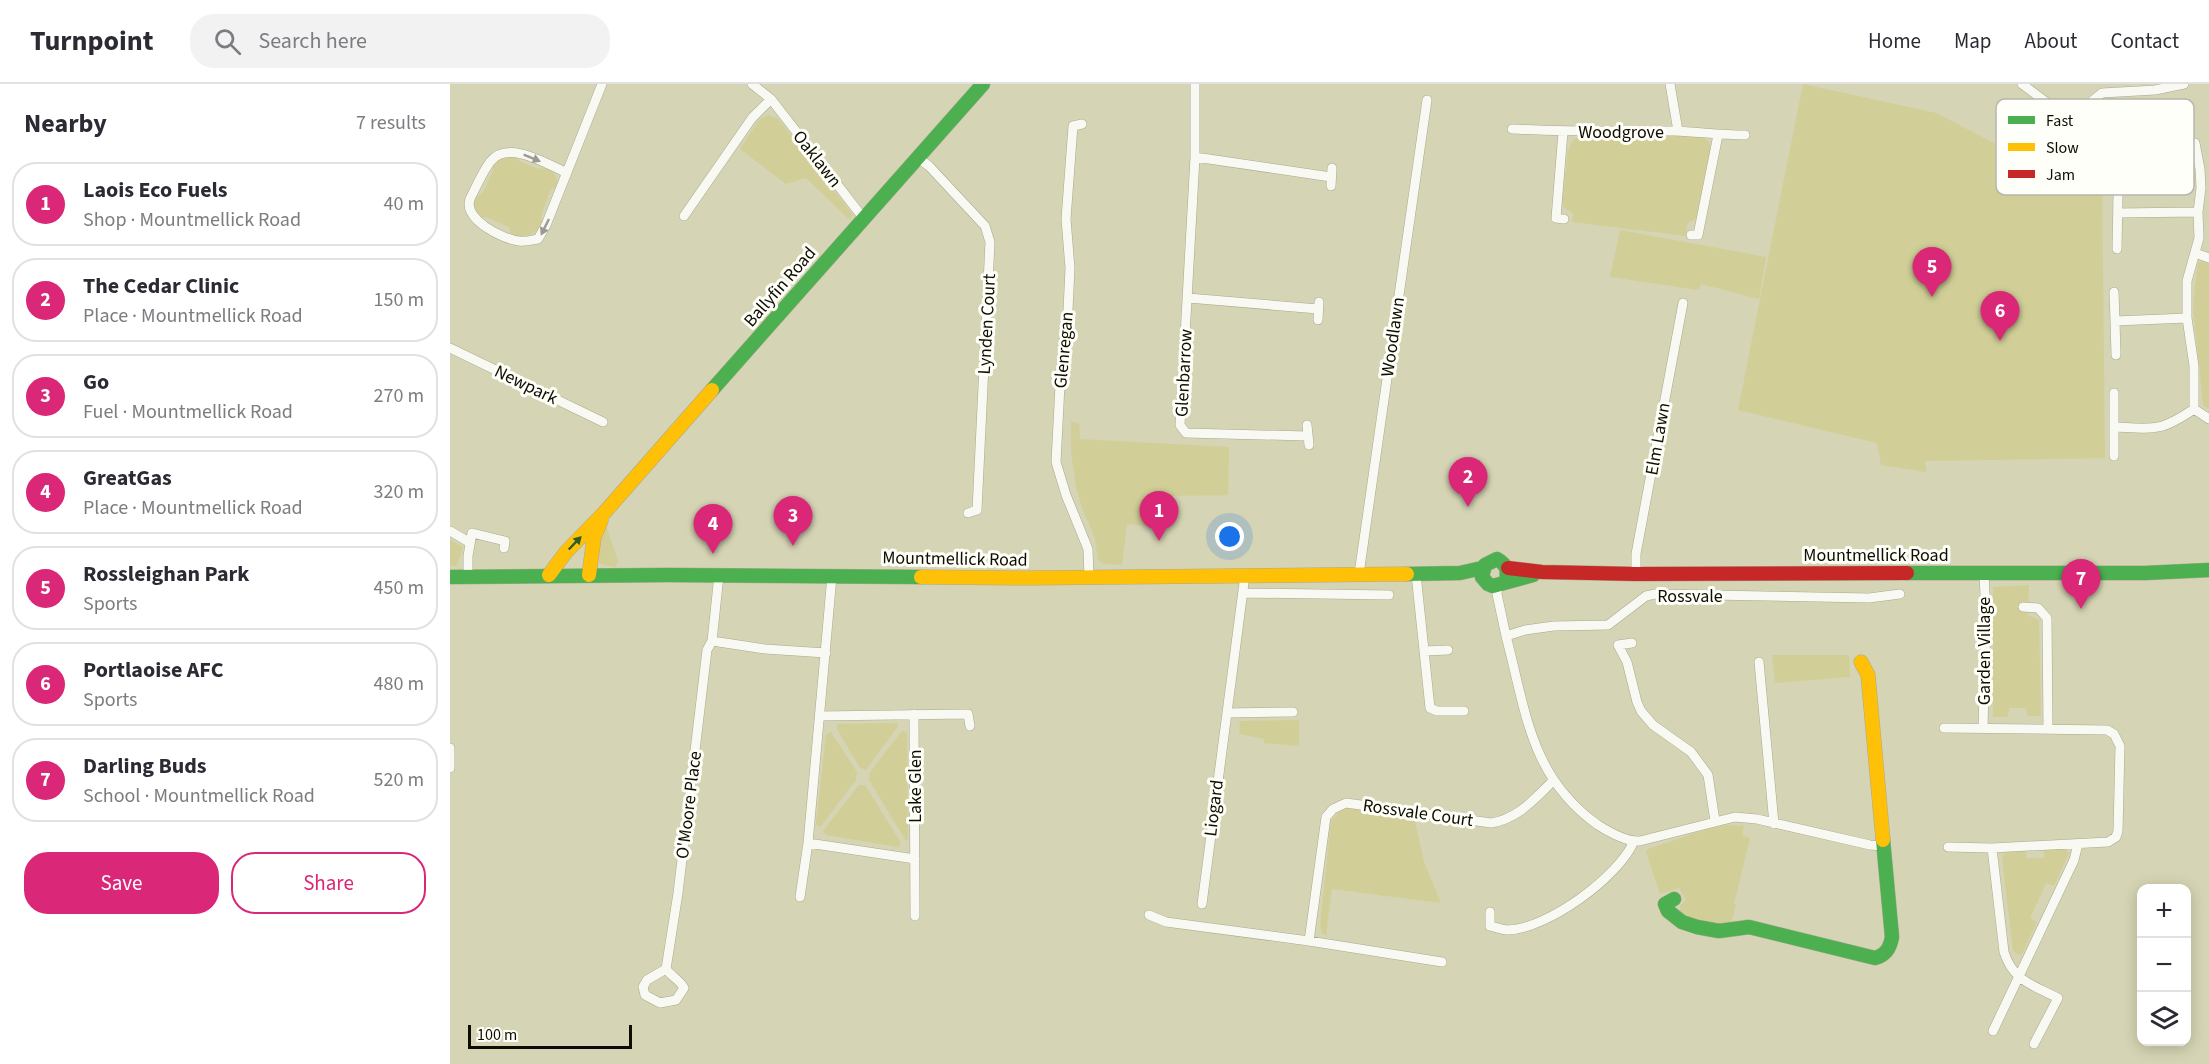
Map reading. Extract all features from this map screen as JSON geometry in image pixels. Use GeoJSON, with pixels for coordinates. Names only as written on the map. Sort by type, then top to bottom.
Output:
{"type":"FeatureCollection","features":[{"type":"Feature","properties":{"kind":"main road","name":"Ballyfin Road"},"geometry":{"type":"LineString","coordinates":[[549,575],[566,552],[604,513],[983,84]]}},
{"type":"Feature","properties":{"kind":"main road","name":"Ballyfin Road"},"geometry":{"type":"LineString","coordinates":[[589,575],[594,537],[604,513]]}},
{"type":"Feature","properties":{"kind":"main road","name":"Mountmellick Road"},"geometry":{"type":"LineString","coordinates":[[450,577],[549,575],[1089,577],[1483,574],[1488,561],[1497,559],[1504,578],[1542,572],[1984,574],[2145,573],[2209,570]]}},
{"type":"Feature","properties":{"kind":"main road"},"geometry":{"type":"LineString","coordinates":[[1483,574],[1488,584],[1504,578]]}},
{"type":"Feature","properties":{"kind":"main road"},"geometry":{"type":"LineString","coordinates":[[1674,898],[1665,904],[1668,911],[1682,922],[1697,927],[1719,931],[1749,927],[1875,958],[1881,957],[1891,947],[1892,937],[1868,675],[1861,662]]}},
{"type":"Feature","properties":{"kind":"street"},"geometry":{"type":"LineString","coordinates":[[567,173],[516,152],[498,155],[490,161],[470,199],[469,211],[477,222],[513,240],[522,242],[538,239],[546,225],[567,173],[602,84]]}},
{"type":"Feature","properties":{"kind":"street","name":"Oaklawn"},"geometry":{"type":"LineString","coordinates":[[752,84],[771,99],[864,219]]}},
{"type":"Feature","properties":{"kind":"street","name":"Glenbarrow"},"geometry":{"type":"LineString","coordinates":[[1195,84],[1195,157],[1180,425],[1186,433],[1308,441],[1307,425]]}},
{"type":"Feature","properties":{"kind":"street","name":"Woodgrove"},"geometry":{"type":"LineString","coordinates":[[1670,84],[1678,131]]}},
{"type":"Feature","properties":{"kind":"street"},"geometry":{"type":"LineString","coordinates":[[2022,84],[2042,99]]}},
{"type":"Feature","properties":{"kind":"street"},"geometry":{"type":"LineString","coordinates":[[2095,99],[2102,93],[2155,90],[2184,84]]}},
{"type":"Feature","properties":{"kind":"street"},"geometry":{"type":"LineString","coordinates":[[684,217],[752,118],[771,99]]}},
{"type":"Feature","properties":{"kind":"street","name":"Woodlawn"},"geometry":{"type":"LineString","coordinates":[[1359,574],[1427,100]]}},
{"type":"Feature","properties":{"kind":"street","name":"Glenregan"},"geometry":{"type":"LineString","coordinates":[[1082,124],[1073,126],[1072,138],[1066,219],[1070,268],[1069,289],[1061,366],[1056,462],[1066,495],[1088,549],[1089,577]]}},
{"type":"Feature","properties":{"kind":"street","name":"Woodgrove"},"geometry":{"type":"LineString","coordinates":[[1512,129],[1563,132],[1678,131],[1745,135]]}},
{"type":"Feature","properties":{"kind":"street","name":"Woodgrove"},"geometry":{"type":"LineString","coordinates":[[1563,132],[1556,218],[1564,219]]}},
{"type":"Feature","properties":{"kind":"street"},"geometry":{"type":"LineString","coordinates":[[1691,235],[1698,235],[1718,135]]}},
{"type":"Feature","properties":{"kind":"street"},"geometry":{"type":"LineString","coordinates":[[2194,409],[2194,366],[2187,318],[2187,281],[2199,238],[2198,212],[2205,168],[2195,143]]}},
{"type":"Feature","properties":{"kind":"street"},"geometry":{"type":"LineString","coordinates":[[1195,157],[1331,177]]}},
{"type":"Feature","properties":{"kind":"street","name":"Lynden Court"},"geometry":{"type":"LineString","coordinates":[[918,158],[929,166],[985,226],[990,242],[977,510],[968,513]]}},
{"type":"Feature","properties":{"kind":"street"},"geometry":{"type":"LineString","coordinates":[[2117,249],[2118,195]]}},
{"type":"Feature","properties":{"kind":"street"},"geometry":{"type":"LineString","coordinates":[[2118,213],[2198,212]]}},
{"type":"Feature","properties":{"kind":"street"},"geometry":{"type":"LineString","coordinates":[[2195,253],[2209,258]]}},
{"type":"Feature","properties":{"kind":"street"},"geometry":{"type":"LineString","coordinates":[[2114,292],[2116,355]]}},
{"type":"Feature","properties":{"kind":"street"},"geometry":{"type":"LineString","coordinates":[[1188,298],[1319,305],[1318,320]]}},
{"type":"Feature","properties":{"kind":"street","name":"Elm Lawn"},"geometry":{"type":"LineString","coordinates":[[1636,574],[1636,554],[1683,303]]}},
{"type":"Feature","properties":{"kind":"street"},"geometry":{"type":"LineString","coordinates":[[2115,321],[2187,318]]}},
{"type":"Feature","properties":{"kind":"street","name":"Newpark"},"geometry":{"type":"LineString","coordinates":[[450,348],[603,422]]}},
{"type":"Feature","properties":{"kind":"street"},"geometry":{"type":"LineString","coordinates":[[2114,393],[2114,456]]}},
{"type":"Feature","properties":{"kind":"street"},"geometry":{"type":"LineString","coordinates":[[2194,409],[2209,419]]}},
{"type":"Feature","properties":{"kind":"street"},"geometry":{"type":"LineString","coordinates":[[2115,427],[2157,429],[2171,424],[2194,409]]}},
{"type":"Feature","properties":{"kind":"street"},"geometry":{"type":"LineString","coordinates":[[450,531],[469,543]]}},
{"type":"Feature","properties":{"kind":"street"},"geometry":{"type":"LineString","coordinates":[[468,577],[469,543],[472,533],[505,541],[504,548]]}},
{"type":"Feature","properties":{"kind":"street"},"geometry":{"type":"LineString","coordinates":[[1416,574],[1430,708],[1437,711],[1464,711]]}},
{"type":"Feature","properties":{"kind":"street","name":"Garden Village"},"geometry":{"type":"LineString","coordinates":[[1983,728],[1986,617],[1984,574]]}},
{"type":"Feature","properties":{"kind":"street","name":"O'Moore Place"},"geometry":{"type":"LineString","coordinates":[[666,969],[678,893],[706,650],[712,641],[718,575]]}},
{"type":"Feature","properties":{"kind":"street","name":"Liogard"},"geometry":{"type":"LineString","coordinates":[[1202,904],[1245,575]]}},
{"type":"Feature","properties":{"kind":"street"},"geometry":{"type":"LineString","coordinates":[[800,897],[808,843],[832,576]]}},
{"type":"Feature","properties":{"kind":"street"},"geometry":{"type":"LineString","coordinates":[[1504,578],[1497,594],[1535,747],[1553,781],[1578,810],[1611,833],[1634,841],[1735,817],[1757,819],[1883,846]]}},
{"type":"Feature","properties":{"kind":"street"},"geometry":{"type":"LineString","coordinates":[[1243,593],[1389,595]]}},
{"type":"Feature","properties":{"kind":"street","name":"Rossvale"},"geometry":{"type":"LineString","coordinates":[[1506,636],[1554,626],[1608,625],[1646,596],[1655,594],[1869,598],[1900,594]]}},
{"type":"Feature","properties":{"kind":"street"},"geometry":{"type":"LineString","coordinates":[[2023,607],[2038,608],[2047,618],[2048,729]]}},
{"type":"Feature","properties":{"kind":"street"},"geometry":{"type":"LineString","coordinates":[[712,641],[765,649],[826,653]]}},
{"type":"Feature","properties":{"kind":"street"},"geometry":{"type":"LineString","coordinates":[[1632,643],[1618,645],[1627,662],[1641,711],[1653,725],[1691,752],[1708,775],[1715,821]]}},
{"type":"Feature","properties":{"kind":"street"},"geometry":{"type":"LineString","coordinates":[[1424,651],[1448,650]]}},
{"type":"Feature","properties":{"kind":"street"},"geometry":{"type":"LineString","coordinates":[[1759,662],[1774,824]]}},
{"type":"Feature","properties":{"kind":"street"},"geometry":{"type":"LineString","coordinates":[[1227,713],[1293,712]]}},
{"type":"Feature","properties":{"kind":"street","name":"Lake Glen"},"geometry":{"type":"LineString","coordinates":[[914,714],[915,916]]}},
{"type":"Feature","properties":{"kind":"street"},"geometry":{"type":"LineString","coordinates":[[820,716],[968,714],[970,726]]}},
{"type":"Feature","properties":{"kind":"street","name":"Garden Village"},"geometry":{"type":"LineString","coordinates":[[1944,728],[2107,730],[2114,734],[2120,746],[2118,831],[2116,837],[2108,842],[1992,848],[1948,847]]}},
{"type":"Feature","properties":{"kind":"street"},"geometry":{"type":"LineString","coordinates":[[450,748],[450,768]]}},
{"type":"Feature","properties":{"kind":"street","name":"Rossvale Court"},"geometry":{"type":"LineString","coordinates":[[1309,940],[1326,817],[1333,808],[1346,803],[1491,823],[1504,821],[1518,812],[1535,800],[1553,781]]}},
{"type":"Feature","properties":{"kind":"street"},"geometry":{"type":"LineString","coordinates":[[1490,912],[1490,926],[1508,930],[1530,925],[1575,903],[1599,886],[1624,861],[1634,841]]}},
{"type":"Feature","properties":{"kind":"street"},"geometry":{"type":"LineString","coordinates":[[808,843],[915,859]]}},
{"type":"Feature","properties":{"kind":"street"},"geometry":{"type":"LineString","coordinates":[[1993,1031],[2074,860],[2078,844]]}},
{"type":"Feature","properties":{"kind":"street"},"geometry":{"type":"LineString","coordinates":[[1992,848],[2004,952],[2008,966],[2019,977],[2058,998],[2034,1044]]}},
{"type":"Feature","properties":{"kind":"street"},"geometry":{"type":"LineString","coordinates":[[1149,915],[1166,922],[1309,940],[1442,962]]}},
{"type":"Feature","properties":{"kind":"street"},"geometry":{"type":"LineString","coordinates":[[666,969],[671,976],[681,982],[684,988],[676,1000],[660,1003],[645,995],[643,987],[646,980],[666,969]]}},
{"type":"Feature","properties":{"kind":"shaded area"},"geometry":{"type":"Polygon","coordinates":[[[1803,84],[1936,113],[1996,144],[1996,195],[2102,195],[2105,458],[1925,461],[1926,472],[1881,465],[1877,443],[1738,410],[1803,84]]]}},
{"type":"Feature","properties":{"kind":"shaded area"},"geometry":{"type":"Polygon","coordinates":[[[768,115],[778,119],[783,125],[853,215],[850,220],[806,178],[786,184],[740,149],[759,120],[768,115]]]}},
{"type":"Feature","properties":{"kind":"shaded area"},"geometry":{"type":"Polygon","coordinates":[[[1584,136],[1702,136],[1710,143],[1712,149],[1698,217],[1687,224],[1686,236],[1572,222],[1573,213],[1563,207],[1562,201],[1568,151],[1573,140],[1584,136]]]}},
{"type":"Feature","properties":{"kind":"shaded area"},"geometry":{"type":"Polygon","coordinates":[[[506,155],[517,156],[519,161],[538,169],[550,169],[556,178],[558,186],[551,189],[541,216],[543,222],[529,235],[511,234],[509,227],[486,217],[479,218],[473,205],[477,196],[482,194],[493,171],[492,165],[506,155]]]}},
{"type":"Feature","properties":{"kind":"shaded area"},"geometry":{"type":"Polygon","coordinates":[[[1620,230],[1766,257],[1759,299],[1701,284],[1699,290],[1610,277],[1620,230]]]}},
{"type":"Feature","properties":{"kind":"shaded area"},"geometry":{"type":"Polygon","coordinates":[[[2209,260],[2209,409],[2203,405],[2193,306],[2198,263],[2209,260]]]}},
{"type":"Feature","properties":{"kind":"shaded area"},"geometry":{"type":"Polygon","coordinates":[[[1071,422],[1079,423],[1080,439],[1229,447],[1228,495],[1168,496],[1163,527],[1127,524],[1122,565],[1104,564],[1098,560],[1095,538],[1076,487],[1071,452],[1071,422]]]}},
{"type":"Feature","properties":{"kind":"shaded area"},"geometry":{"type":"Polygon","coordinates":[[[603,528],[607,528],[618,561],[615,568],[599,563],[599,535],[603,528]]]}},
{"type":"Feature","properties":{"kind":"shaded area"},"geometry":{"type":"Polygon","coordinates":[[[450,540],[463,547],[457,566],[450,566],[450,540]]]}},
{"type":"Feature","properties":{"kind":"shaded area"},"geometry":{"type":"Polygon","coordinates":[[[2029,585],[2028,615],[2039,620],[2041,716],[2027,716],[2026,708],[2009,708],[2008,717],[1993,717],[1993,587],[2029,585]]]}},
{"type":"Feature","properties":{"kind":"shaded area"},"geometry":{"type":"Polygon","coordinates":[[[1772,655],[1849,655],[1850,677],[1775,683],[1772,655]]]}},
{"type":"Feature","properties":{"kind":"shaded area"},"geometry":{"type":"Polygon","coordinates":[[[1299,720],[1299,746],[1264,743],[1264,739],[1239,734],[1240,721],[1299,720]]]}},
{"type":"Feature","properties":{"kind":"shaded area"},"geometry":{"type":"Polygon","coordinates":[[[897,723],[898,726],[866,770],[860,768],[837,729],[837,724],[897,723]]]}},
{"type":"Feature","properties":{"kind":"shaded area"},"geometry":{"type":"Polygon","coordinates":[[[903,730],[907,734],[908,840],[906,841],[869,780],[870,772],[903,730]]]}},
{"type":"Feature","properties":{"kind":"shaded area"},"geometry":{"type":"Polygon","coordinates":[[[831,732],[857,772],[856,780],[820,827],[816,824],[826,735],[831,732]]]}},
{"type":"Feature","properties":{"kind":"shaded area"},"geometry":{"type":"Polygon","coordinates":[[[859,785],[865,785],[901,843],[898,847],[826,835],[823,831],[859,785]]]}},
{"type":"Feature","properties":{"kind":"shaded area"},"geometry":{"type":"Polygon","coordinates":[[[1342,809],[1412,816],[1424,862],[1441,903],[1332,889],[1326,936],[1322,933],[1320,925],[1331,821],[1342,809]]]}},
{"type":"Feature","properties":{"kind":"shaded area"},"geometry":{"type":"Polygon","coordinates":[[[1727,825],[1744,826],[1742,836],[1750,838],[1734,904],[1736,905],[1732,921],[1719,924],[1704,923],[1690,918],[1680,910],[1680,906],[1686,900],[1679,888],[1660,894],[1646,852],[1648,849],[1697,832],[1727,825]]]}},
{"type":"Feature","properties":{"kind":"shaded area"},"geometry":{"type":"Polygon","coordinates":[[[2006,849],[2026,849],[2026,858],[2044,858],[2044,849],[2065,849],[2069,853],[2054,886],[2046,883],[2030,918],[2037,922],[2020,955],[2013,951],[2002,858],[2006,849]]]}},
{"type":"Feature","properties":{"kind":"traffic: fast"},"geometry":{"type":"LineString","coordinates":[[712,390],[983,84]]}},
{"type":"Feature","properties":{"kind":"traffic: fast"},"geometry":{"type":"LineString","coordinates":[[1506,581],[1507,574],[1503,563],[1497,559],[1485,565],[1482,577],[1493,586],[1533,575]]}},
{"type":"Feature","properties":{"kind":"traffic: fast"},"geometry":{"type":"LineString","coordinates":[[1407,574],[1460,573],[1482,568]]}},
{"type":"Feature","properties":{"kind":"traffic: fast"},"geometry":{"type":"LineString","coordinates":[[1907,573],[2145,573],[2209,570]]}},
{"type":"Feature","properties":{"kind":"traffic: fast"},"geometry":{"type":"LineString","coordinates":[[450,577],[667,575],[921,577]]}},
{"type":"Feature","properties":{"kind":"traffic: fast"},"geometry":{"type":"LineString","coordinates":[[1674,899],[1665,904],[1668,911],[1682,922],[1697,927],[1719,931],[1749,927],[1875,958],[1887,950],[1892,937],[1883,840]]}},
{"type":"Feature","properties":{"kind":"traffic: slow"},"geometry":{"type":"LineString","coordinates":[[549,575],[566,552],[604,513],[712,390]]}},
{"type":"Feature","properties":{"kind":"traffic: slow"},"geometry":{"type":"LineString","coordinates":[[589,575],[594,537],[601,521]]}},
{"type":"Feature","properties":{"kind":"traffic: slow"},"geometry":{"type":"LineString","coordinates":[[921,577],[1407,574]]}},
{"type":"Feature","properties":{"kind":"traffic: slow"},"geometry":{"type":"LineString","coordinates":[[1861,662],[1868,675],[1883,840]]}},
{"type":"Feature","properties":{"kind":"traffic: jam"},"geometry":{"type":"LineString","coordinates":[[1508,568],[1542,572],[1636,574],[1907,573]]}},
{"type":"Feature","properties":{"kind":"place","name":"Rossleighan Park"},"geometry":{"type":"Point","coordinates":[1932,297]}},
{"type":"Feature","properties":{"kind":"place","name":"Portlaoise AFC"},"geometry":{"type":"Point","coordinates":[2000,341]}},
{"type":"Feature","properties":{"kind":"place","name":"The Cedar Clinic"},"geometry":{"type":"Point","coordinates":[1468,507]}},
{"type":"Feature","properties":{"kind":"place","name":"Laois Eco Fuels"},"geometry":{"type":"Point","coordinates":[1159,541]}},
{"type":"Feature","properties":{"kind":"place","name":"Go"},"geometry":{"type":"Point","coordinates":[793,546]}},
{"type":"Feature","properties":{"kind":"place","name":"GreatGas"},"geometry":{"type":"Point","coordinates":[713,554]}},
{"type":"Feature","properties":{"kind":"place","name":"Darling Buds"},"geometry":{"type":"Point","coordinates":[2081,609]}}]}
